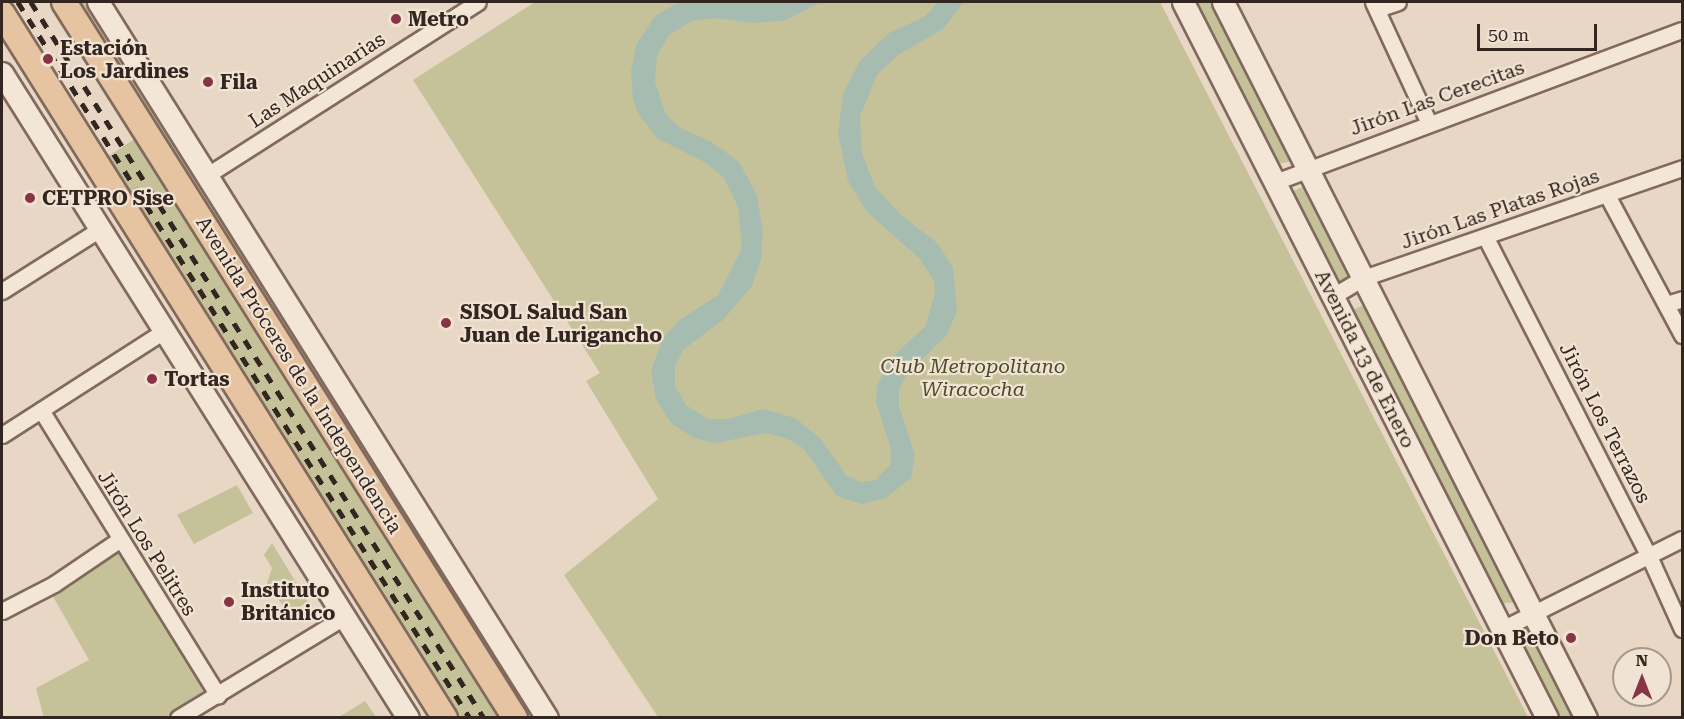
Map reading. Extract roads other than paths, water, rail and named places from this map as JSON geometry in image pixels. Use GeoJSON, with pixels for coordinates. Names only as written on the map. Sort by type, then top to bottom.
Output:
{"type":"FeatureCollection","features":[{"type":"Feature","properties":{"kind":"main road","name":"Avenida Próceres de la Independencia"},"geometry":{"type":"LineString","coordinates":[[64,2],[514,717]]}},
{"type":"Feature","properties":{"kind":"main road","name":"Avenida Próceres de la Independencia"},"geometry":{"type":"LineString","coordinates":[[98,2],[209,174],[312,348],[548,717]]}},
{"type":"Feature","properties":{"kind":"main road","name":"Avenida 13 de Enero"},"geometry":{"type":"LineString","coordinates":[[1183,2],[1547,717]]}},
{"type":"Feature","properties":{"kind":"main road","name":"Avenida 13 de Enero"},"geometry":{"type":"LineString","coordinates":[[1223,2],[1586,717]]}},
{"type":"Feature","properties":{"kind":"main road"},"geometry":{"type":"LineString","coordinates":[[2,13],[445,717]]}},
{"type":"Feature","properties":{"kind":"main road"},"geometry":{"type":"LineString","coordinates":[[2,73],[408,717]]}},
{"type":"Feature","properties":{"kind":"street","name":"Las Maquinarias"},"geometry":{"type":"LineString","coordinates":[[209,174],[477,2]]}},
{"type":"Feature","properties":{"kind":"street"},"geometry":{"type":"LineString","coordinates":[[1398,2],[1375,5],[1429,123]]}},
{"type":"Feature","properties":{"kind":"street","name":"Jirón Las Cerecitas"},"geometry":{"type":"LineString","coordinates":[[1275,182],[1307,168],[1683,30]]}},
{"type":"Feature","properties":{"kind":"street","name":"Jirón Las Platas Rojas"},"geometry":{"type":"LineString","coordinates":[[1333,296],[1364,278],[1486,238],[1683,168]]}},
{"type":"Feature","properties":{"kind":"street"},"geometry":{"type":"LineString","coordinates":[[1607,195],[1683,336]]}},
{"type":"Feature","properties":{"kind":"street"},"geometry":{"type":"LineString","coordinates":[[2,291],[100,229]]}},
{"type":"Feature","properties":{"kind":"street","name":"Jirón Los Terrazos"},"geometry":{"type":"LineString","coordinates":[[1486,238],[1649,556],[1683,629]]}},
{"type":"Feature","properties":{"kind":"street"},"geometry":{"type":"LineString","coordinates":[[1667,304],[1683,299]]}},
{"type":"Feature","properties":{"kind":"street"},"geometry":{"type":"LineString","coordinates":[[2,435],[164,331]]}},
{"type":"Feature","properties":{"kind":"street","name":"Jirón Los Pelitres"},"geometry":{"type":"LineString","coordinates":[[41,410],[119,540],[218,696]]}},
{"type":"Feature","properties":{"kind":"street"},"geometry":{"type":"LineString","coordinates":[[1502,629],[1683,539]]}},
{"type":"Feature","properties":{"kind":"street"},"geometry":{"type":"LineString","coordinates":[[2,611],[54,584],[119,540]]}},
{"type":"Feature","properties":{"kind":"street"},"geometry":{"type":"LineString","coordinates":[[178,717],[218,696],[344,617]]}},
{"type":"Feature","properties":{"kind":"railway"},"geometry":{"type":"LineString","coordinates":[[18,2],[470,718]]}},
{"type":"Feature","properties":{"kind":"railway"},"geometry":{"type":"LineString","coordinates":[[31,2],[484,718]]}},
{"type":"Feature","properties":{"kind":"place","name":"Metro"},"geometry":{"type":"Point","coordinates":[396,19]}},
{"type":"Feature","properties":{"kind":"place","name":"Estación Los Jardines"},"geometry":{"type":"Point","coordinates":[48,59]}},
{"type":"Feature","properties":{"kind":"place","name":"Fila"},"geometry":{"type":"Point","coordinates":[208,82]}},
{"type":"Feature","properties":{"kind":"place","name":"CETPRO Sise"},"geometry":{"type":"Point","coordinates":[30,198]}},
{"type":"Feature","properties":{"kind":"place","name":"SISOL Salud San Juan de Lurigancho"},"geometry":{"type":"Point","coordinates":[446,323]}},
{"type":"Feature","properties":{"kind":"place","name":"Tortas"},"geometry":{"type":"Point","coordinates":[152,379]}},
{"type":"Feature","properties":{"kind":"place","name":"Instituto Británico"},"geometry":{"type":"Point","coordinates":[229,602]}},
{"type":"Feature","properties":{"kind":"place","name":"Don Beto"},"geometry":{"type":"Point","coordinates":[1571,638]}},
{"type":"Feature","properties":{"kind":"park label","name":"Club Metropolitano Wiracocha"},"geometry":{"type":"Point","coordinates":[973,378]}}]}
